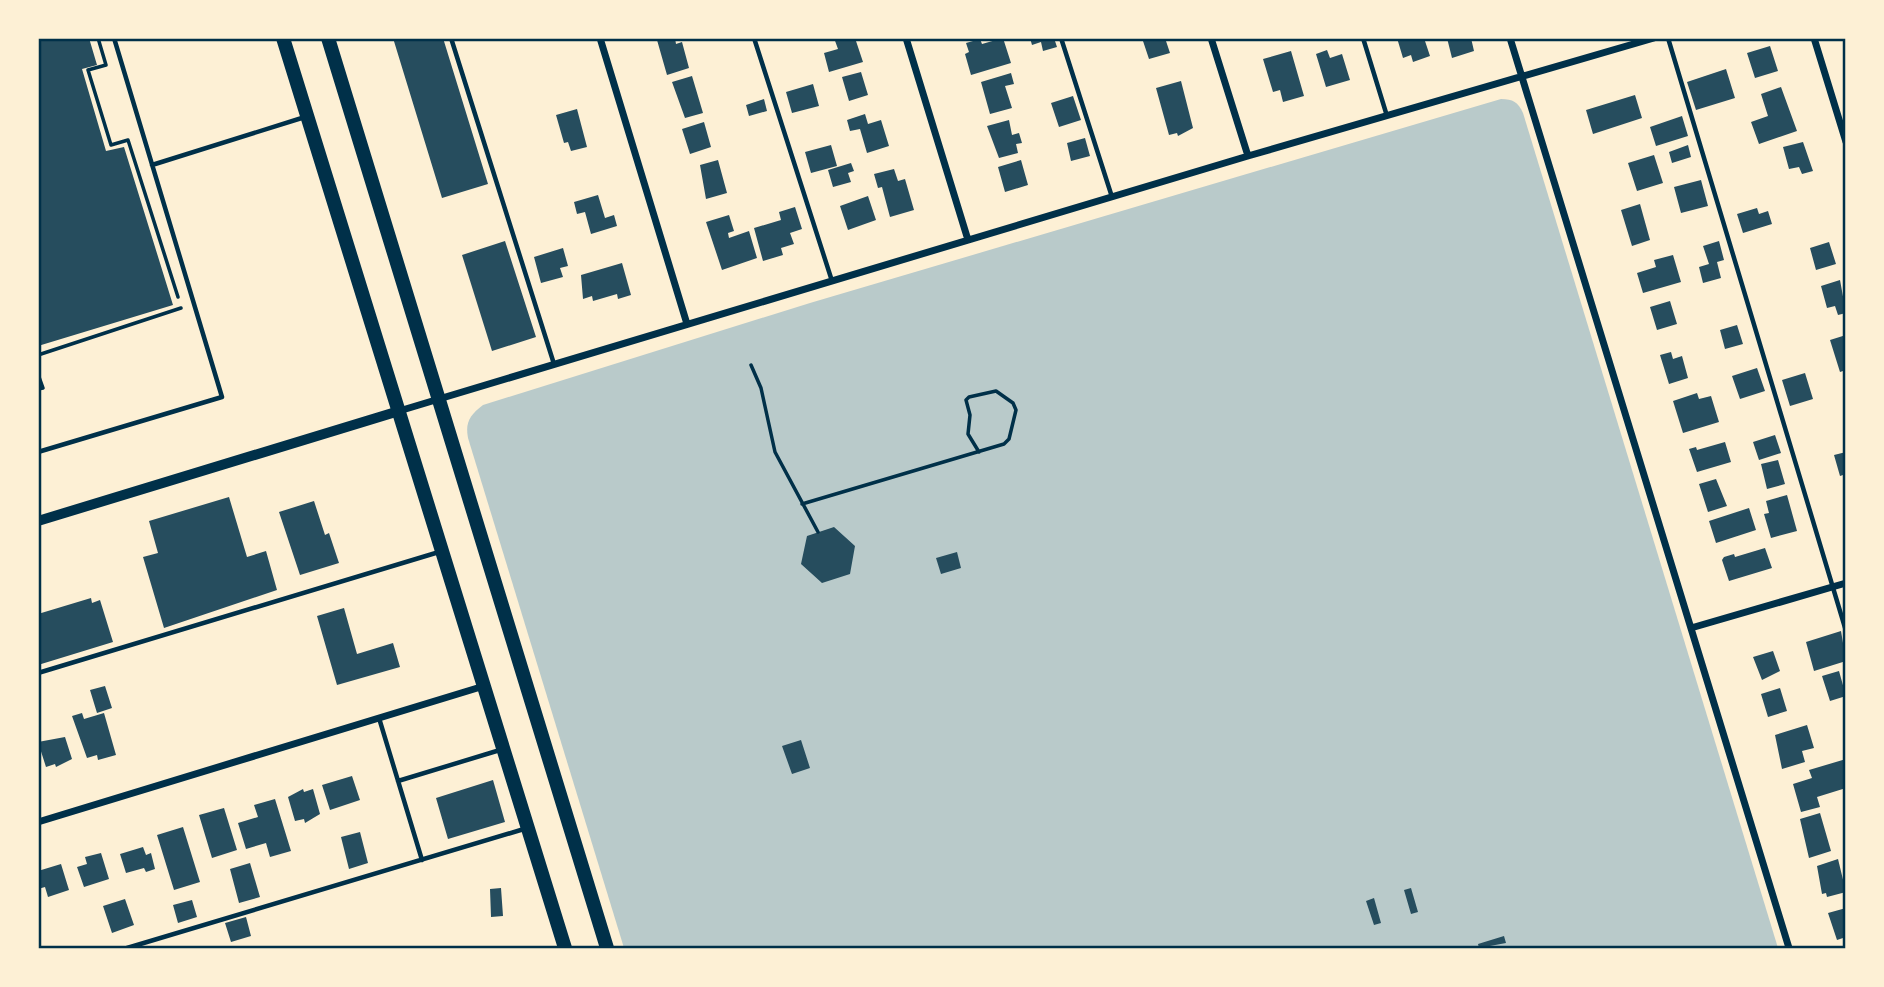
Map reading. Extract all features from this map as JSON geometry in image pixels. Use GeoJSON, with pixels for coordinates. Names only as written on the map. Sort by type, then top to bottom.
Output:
{"type":"FeatureCollection","features":[{"type":"Feature","properties":{"kind":"main road"},"geometry":{"type":"LineString","coordinates":[[284,38],[565,948]]}},
{"type":"Feature","properties":{"kind":"main road"},"geometry":{"type":"LineString","coordinates":[[328,38],[607,948]]}},
{"type":"Feature","properties":{"kind":"street"},"geometry":{"type":"LineString","coordinates":[[600,38],[687,324]]}},
{"type":"Feature","properties":{"kind":"street"},"geometry":{"type":"LineString","coordinates":[[905,38],[968,240]]}},
{"type":"Feature","properties":{"kind":"street"},"geometry":{"type":"LineString","coordinates":[[1211,38],[1248,156]]}},
{"type":"Feature","properties":{"kind":"street"},"geometry":{"type":"LineString","coordinates":[[1510,38],[1789,948]]}},
{"type":"Feature","properties":{"kind":"street"},"geometry":{"type":"LineString","coordinates":[[38,521],[1248,156],[1654,38]]}},
{"type":"Feature","properties":{"kind":"street"},"geometry":{"type":"LineString","coordinates":[[1814,38],[1846,142]]}},
{"type":"Feature","properties":{"kind":"street"},"geometry":{"type":"LineString","coordinates":[[1691,628],[1846,583]]}},
{"type":"Feature","properties":{"kind":"street"},"geometry":{"type":"LineString","coordinates":[[38,822],[485,686]]}},
{"type":"Feature","properties":{"kind":"lane"},"geometry":{"type":"LineString","coordinates":[[38,452],[222,397],[114,38]]}},
{"type":"Feature","properties":{"kind":"lane"},"geometry":{"type":"LineString","coordinates":[[451,38],[554,364]]}},
{"type":"Feature","properties":{"kind":"lane"},"geometry":{"type":"LineString","coordinates":[[754,38],[832,281]]}},
{"type":"Feature","properties":{"kind":"lane"},"geometry":{"type":"LineString","coordinates":[[1061,38],[1112,197]]}},
{"type":"Feature","properties":{"kind":"lane"},"geometry":{"type":"LineString","coordinates":[[1363,38],[1388,116]]}},
{"type":"Feature","properties":{"kind":"lane"},"geometry":{"type":"LineString","coordinates":[[1668,38],[1846,631]]}},
{"type":"Feature","properties":{"kind":"lane"},"geometry":{"type":"LineString","coordinates":[[152,165],[308,116]]}},
{"type":"Feature","properties":{"kind":"lane"},"geometry":{"type":"LineString","coordinates":[[38,673],[443,550]]}},
{"type":"Feature","properties":{"kind":"lane"},"geometry":{"type":"LineString","coordinates":[[379,718],[422,860]]}},
{"type":"Feature","properties":{"kind":"lane"},"geometry":{"type":"LineString","coordinates":[[398,781],[504,748]]}},
{"type":"Feature","properties":{"kind":"lane"},"geometry":{"type":"LineString","coordinates":[[127,948],[528,828]]}},
{"type":"Feature","properties":{"kind":"path"},"geometry":{"type":"LineString","coordinates":[[38,355],[182,310],[128,140],[111,145],[99,108],[88,70],[106,65],[98,38]]}},
{"type":"Feature","properties":{"kind":"path"},"geometry":{"type":"LineString","coordinates":[[751,365],[761,388],[775,452],[818,532]]}},
{"type":"Feature","properties":{"kind":"path"},"geometry":{"type":"LineString","coordinates":[[38,374],[43,388],[38,389]]}},
{"type":"Feature","properties":{"kind":"path"},"geometry":{"type":"LineString","coordinates":[[802,504],[979,452],[1004,444],[1016,416],[1013,403],[996,391],[969,397],[967,400],[970,415],[968,435],[979,452]]}},
{"type":"Feature","properties":{"kind":"shaded area"},"geometry":{"type":"Polygon","coordinates":[[[1501,99],[1515,102],[1523,113],[1778,948],[624,948],[468,438],[468,423],[475,412],[483,405],[810,303],[1501,99]]]}},
{"type":"Feature","properties":{"kind":"building"},"geometry":{"type":"Polygon","coordinates":[[[38,38],[89,38],[97,65],[82,69],[106,151],[124,147],[173,305],[38,346],[38,38]]]}},
{"type":"Feature","properties":{"kind":"building"},"geometry":{"type":"Polygon","coordinates":[[[393,38],[443,38],[488,184],[442,198],[393,38]]]}},
{"type":"Feature","properties":{"kind":"building"},"geometry":{"type":"Polygon","coordinates":[[[675,38],[676,44],[682,42],[689,68],[667,75],[657,40],[675,38]]]}},
{"type":"Feature","properties":{"kind":"building"},"geometry":{"type":"Polygon","coordinates":[[[834,38],[855,38],[863,62],[829,72],[824,53],[838,49],[834,38]]]}},
{"type":"Feature","properties":{"kind":"building"},"geometry":{"type":"Polygon","coordinates":[[[1003,38],[1011,63],[971,75],[965,54],[969,52],[966,43],[980,39],[982,44],[1003,38]]]}},
{"type":"Feature","properties":{"kind":"building"},"geometry":{"type":"Polygon","coordinates":[[[1030,38],[1054,38],[1057,47],[1043,51],[1041,42],[1032,45],[1030,38]]]}},
{"type":"Feature","properties":{"kind":"building"},"geometry":{"type":"Polygon","coordinates":[[[1142,38],[1165,38],[1170,53],[1149,59],[1142,38]]]}},
{"type":"Feature","properties":{"kind":"building"},"geometry":{"type":"Polygon","coordinates":[[[1397,38],[1424,38],[1430,56],[1413,62],[1411,55],[1403,58],[1397,38]]]}},
{"type":"Feature","properties":{"kind":"building"},"geometry":{"type":"Polygon","coordinates":[[[1447,38],[1471,38],[1474,51],[1452,58],[1447,38]]]}},
{"type":"Feature","properties":{"kind":"building"},"geometry":{"type":"Polygon","coordinates":[[[1770,46],[1778,71],[1755,78],[1747,53],[1770,46]]]}},
{"type":"Feature","properties":{"kind":"building"},"geometry":{"type":"Polygon","coordinates":[[[1327,50],[1330,58],[1342,54],[1350,80],[1326,87],[1316,54],[1327,50]]]}},
{"type":"Feature","properties":{"kind":"building"},"geometry":{"type":"Polygon","coordinates":[[[1291,51],[1304,96],[1283,102],[1280,90],[1273,92],[1263,59],[1291,51]]]}},
{"type":"Feature","properties":{"kind":"building"},"geometry":{"type":"Polygon","coordinates":[[[1726,69],[1735,98],[1696,110],[1687,82],[1726,69]]]}},
{"type":"Feature","properties":{"kind":"building"},"geometry":{"type":"Polygon","coordinates":[[[861,72],[868,95],[849,101],[842,77],[861,72]]]}},
{"type":"Feature","properties":{"kind":"building"},"geometry":{"type":"Polygon","coordinates":[[[1011,73],[1014,84],[1005,86],[1012,108],[990,114],[981,82],[1011,73]]]}},
{"type":"Feature","properties":{"kind":"building"},"geometry":{"type":"Polygon","coordinates":[[[692,76],[703,113],[685,118],[672,82],[692,76]]]}},
{"type":"Feature","properties":{"kind":"building"},"geometry":{"type":"Polygon","coordinates":[[[1181,81],[1193,128],[1178,136],[1177,133],[1169,135],[1156,88],[1181,81]]]}},
{"type":"Feature","properties":{"kind":"building"},"geometry":{"type":"Polygon","coordinates":[[[813,84],[819,106],[792,113],[786,92],[813,84]]]}},
{"type":"Feature","properties":{"kind":"building"},"geometry":{"type":"Polygon","coordinates":[[[1781,87],[1797,131],[1759,144],[1751,122],[1768,116],[1761,94],[1781,87]]]}},
{"type":"Feature","properties":{"kind":"building"},"geometry":{"type":"Polygon","coordinates":[[[1635,95],[1642,118],[1593,134],[1586,110],[1635,95]]]}},
{"type":"Feature","properties":{"kind":"building"},"geometry":{"type":"Polygon","coordinates":[[[1073,96],[1081,120],[1059,127],[1051,103],[1073,96]]]}},
{"type":"Feature","properties":{"kind":"building"},"geometry":{"type":"Polygon","coordinates":[[[764,99],[767,111],[749,116],[746,105],[764,99]]]}},
{"type":"Feature","properties":{"kind":"building"},"geometry":{"type":"Polygon","coordinates":[[[577,109],[587,147],[571,151],[568,142],[564,143],[556,115],[577,109]]]}},
{"type":"Feature","properties":{"kind":"building"},"geometry":{"type":"Polygon","coordinates":[[[865,114],[868,124],[881,120],[889,146],[867,153],[860,129],[850,131],[847,120],[865,114]]]}},
{"type":"Feature","properties":{"kind":"building"},"geometry":{"type":"Polygon","coordinates":[[[1682,116],[1688,136],[1656,146],[1650,127],[1682,116]]]}},
{"type":"Feature","properties":{"kind":"building"},"geometry":{"type":"Polygon","coordinates":[[[1009,120],[1012,135],[1019,133],[1022,143],[1016,144],[1018,153],[999,158],[987,126],[1009,120]]]}},
{"type":"Feature","properties":{"kind":"building"},"geometry":{"type":"Polygon","coordinates":[[[704,122],[711,147],[690,154],[682,129],[704,122]]]}},
{"type":"Feature","properties":{"kind":"building"},"geometry":{"type":"Polygon","coordinates":[[[1085,138],[1090,156],[1071,161],[1067,143],[1085,138]]]}},
{"type":"Feature","properties":{"kind":"building"},"geometry":{"type":"Polygon","coordinates":[[[1803,142],[1813,171],[1802,174],[1799,167],[1789,169],[1783,147],[1803,142]]]}},
{"type":"Feature","properties":{"kind":"building"},"geometry":{"type":"Polygon","coordinates":[[[831,145],[837,166],[811,173],[805,152],[831,145]]]}},
{"type":"Feature","properties":{"kind":"building"},"geometry":{"type":"Polygon","coordinates":[[[1688,145],[1691,157],[1672,163],[1669,152],[1688,145]]]}},
{"type":"Feature","properties":{"kind":"building"},"geometry":{"type":"Polygon","coordinates":[[[1654,155],[1663,183],[1637,191],[1628,163],[1654,155]]]}},
{"type":"Feature","properties":{"kind":"building"},"geometry":{"type":"Polygon","coordinates":[[[718,160],[727,193],[706,199],[700,165],[718,160]]]}},
{"type":"Feature","properties":{"kind":"building"},"geometry":{"type":"Polygon","coordinates":[[[1021,160],[1028,185],[1005,192],[998,167],[1021,160]]]}},
{"type":"Feature","properties":{"kind":"building"},"geometry":{"type":"Polygon","coordinates":[[[851,163],[854,171],[848,173],[851,182],[833,187],[828,170],[851,163]]]}},
{"type":"Feature","properties":{"kind":"building"},"geometry":{"type":"Polygon","coordinates":[[[894,169],[898,181],[905,179],[914,210],[890,217],[882,187],[878,188],[874,174],[894,169]]]}},
{"type":"Feature","properties":{"kind":"building"},"geometry":{"type":"Polygon","coordinates":[[[1701,180],[1708,206],[1681,213],[1674,187],[1701,180]]]}},
{"type":"Feature","properties":{"kind":"building"},"geometry":{"type":"Polygon","coordinates":[[[598,195],[605,218],[614,215],[617,226],[591,234],[585,212],[577,214],[574,202],[598,195]]]}},
{"type":"Feature","properties":{"kind":"building"},"geometry":{"type":"Polygon","coordinates":[[[868,196],[876,220],[848,230],[840,206],[868,196]]]}},
{"type":"Feature","properties":{"kind":"building"},"geometry":{"type":"Polygon","coordinates":[[[1640,204],[1650,240],[1632,246],[1621,210],[1640,204]]]}},
{"type":"Feature","properties":{"kind":"building"},"geometry":{"type":"Polygon","coordinates":[[[795,207],[802,229],[790,233],[794,244],[781,248],[783,255],[763,261],[754,228],[781,220],[779,212],[795,207]]]}},
{"type":"Feature","properties":{"kind":"building"},"geometry":{"type":"Polygon","coordinates":[[[1757,208],[1759,214],[1768,211],[1772,224],[1743,233],[1737,214],[1757,208]]]}},
{"type":"Feature","properties":{"kind":"building"},"geometry":{"type":"Polygon","coordinates":[[[729,215],[734,231],[728,233],[729,238],[749,231],[757,258],[722,270],[706,222],[729,215]]]}},
{"type":"Feature","properties":{"kind":"building"},"geometry":{"type":"Polygon","coordinates":[[[505,241],[536,337],[492,351],[462,255],[505,241]]]}},
{"type":"Feature","properties":{"kind":"building"},"geometry":{"type":"Polygon","coordinates":[[[1719,241],[1724,260],[1717,262],[1721,278],[1703,283],[1699,267],[1709,264],[1703,246],[1719,241]]]}},
{"type":"Feature","properties":{"kind":"building"},"geometry":{"type":"Polygon","coordinates":[[[1829,242],[1836,264],[1816,270],[1810,248],[1829,242]]]}},
{"type":"Feature","properties":{"kind":"building"},"geometry":{"type":"Polygon","coordinates":[[[563,248],[568,266],[560,268],[563,277],[541,283],[534,257],[563,248]]]}},
{"type":"Feature","properties":{"kind":"building"},"geometry":{"type":"Polygon","coordinates":[[[1673,255],[1681,282],[1643,293],[1637,273],[1656,267],[1654,260],[1673,255]]]}},
{"type":"Feature","properties":{"kind":"building"},"geometry":{"type":"Polygon","coordinates":[[[622,263],[631,295],[618,299],[617,294],[593,301],[592,296],[583,299],[581,275],[622,263]]]}},
{"type":"Feature","properties":{"kind":"building"},"geometry":{"type":"Polygon","coordinates":[[[1840,280],[1846,313],[1838,315],[1835,306],[1827,308],[1821,286],[1840,280]]]}},
{"type":"Feature","properties":{"kind":"building"},"geometry":{"type":"Polygon","coordinates":[[[1670,301],[1677,324],[1657,330],[1650,307],[1670,301]]]}},
{"type":"Feature","properties":{"kind":"building"},"geometry":{"type":"Polygon","coordinates":[[[1737,325],[1743,344],[1725,349],[1720,330],[1737,325]]]}},
{"type":"Feature","properties":{"kind":"building"},"geometry":{"type":"Polygon","coordinates":[[[1846,335],[1846,370],[1840,372],[1830,340],[1846,335]]]}},
{"type":"Feature","properties":{"kind":"building"},"geometry":{"type":"Polygon","coordinates":[[[1671,352],[1673,359],[1682,356],[1688,378],[1669,384],[1660,355],[1671,352]]]}},
{"type":"Feature","properties":{"kind":"building"},"geometry":{"type":"Polygon","coordinates":[[[1757,368],[1765,391],[1740,399],[1732,376],[1757,368]]]}},
{"type":"Feature","properties":{"kind":"building"},"geometry":{"type":"Polygon","coordinates":[[[1805,373],[1813,399],[1790,406],[1782,380],[1805,373]]]}},
{"type":"Feature","properties":{"kind":"building"},"geometry":{"type":"Polygon","coordinates":[[[1697,393],[1699,399],[1711,396],[1719,422],[1683,433],[1673,401],[1697,393]]]}},
{"type":"Feature","properties":{"kind":"building"},"geometry":{"type":"Polygon","coordinates":[[[1775,435],[1781,453],[1759,460],[1753,442],[1775,435]]]}},
{"type":"Feature","properties":{"kind":"building"},"geometry":{"type":"Polygon","coordinates":[[[1725,442],[1731,462],[1697,472],[1689,449],[1696,447],[1697,450],[1725,442]]]}},
{"type":"Feature","properties":{"kind":"building"},"geometry":{"type":"Polygon","coordinates":[[[1846,452],[1846,474],[1840,476],[1834,455],[1846,452]]]}},
{"type":"Feature","properties":{"kind":"building"},"geometry":{"type":"Polygon","coordinates":[[[1778,460],[1785,484],[1767,489],[1761,464],[1778,460]]]}},
{"type":"Feature","properties":{"kind":"building"},"geometry":{"type":"Polygon","coordinates":[[[1716,479],[1727,506],[1708,512],[1699,484],[1716,479]]]}},
{"type":"Feature","properties":{"kind":"building"},"geometry":{"type":"Polygon","coordinates":[[[1787,495],[1797,531],[1771,538],[1764,514],[1769,513],[1766,501],[1787,495]]]}},
{"type":"Feature","properties":{"kind":"building"},"geometry":{"type":"Polygon","coordinates":[[[229,497],[247,557],[266,551],[277,590],[164,628],[143,557],[158,553],[149,521],[229,497]]]}},
{"type":"Feature","properties":{"kind":"building"},"geometry":{"type":"Polygon","coordinates":[[[314,501],[325,535],[329,533],[339,563],[300,575],[279,512],[314,501]]]}},
{"type":"Feature","properties":{"kind":"building"},"geometry":{"type":"Polygon","coordinates":[[[1749,508],[1756,530],[1716,543],[1709,521],[1749,508]]]}},
{"type":"Feature","properties":{"kind":"building"},"geometry":{"type":"Polygon","coordinates":[[[834,527],[855,546],[850,574],[822,583],[801,564],[807,536],[834,527]]]}},
{"type":"Feature","properties":{"kind":"building"},"geometry":{"type":"Polygon","coordinates":[[[1765,548],[1772,568],[1729,581],[1722,560],[1724,557],[1734,554],[1735,557],[1765,548]]]}},
{"type":"Feature","properties":{"kind":"building"},"geometry":{"type":"Polygon","coordinates":[[[957,552],[961,568],[941,574],[936,558],[957,552]]]}},
{"type":"Feature","properties":{"kind":"building"},"geometry":{"type":"Polygon","coordinates":[[[91,598],[92,603],[100,600],[113,642],[38,665],[38,614],[91,598]]]}},
{"type":"Feature","properties":{"kind":"building"},"geometry":{"type":"Polygon","coordinates":[[[344,608],[357,654],[393,643],[400,667],[337,685],[317,616],[344,608]]]}},
{"type":"Feature","properties":{"kind":"building"},"geometry":{"type":"Polygon","coordinates":[[[1841,631],[1846,661],[1814,671],[1806,642],[1841,631]]]}},
{"type":"Feature","properties":{"kind":"building"},"geometry":{"type":"Polygon","coordinates":[[[1773,651],[1780,671],[1762,680],[1753,657],[1773,651]]]}},
{"type":"Feature","properties":{"kind":"building"},"geometry":{"type":"Polygon","coordinates":[[[1839,671],[1846,696],[1830,701],[1822,676],[1839,671]]]}},
{"type":"Feature","properties":{"kind":"building"},"geometry":{"type":"Polygon","coordinates":[[[105,686],[112,708],[97,713],[90,690],[105,686]]]}},
{"type":"Feature","properties":{"kind":"building"},"geometry":{"type":"Polygon","coordinates":[[[1780,688],[1787,711],[1768,717],[1761,694],[1780,688]]]}},
{"type":"Feature","properties":{"kind":"building"},"geometry":{"type":"Polygon","coordinates":[[[82,713],[84,719],[104,713],[116,755],[98,760],[97,755],[87,758],[72,716],[82,713]]]}},
{"type":"Feature","properties":{"kind":"building"},"geometry":{"type":"Polygon","coordinates":[[[1807,725],[1814,748],[1802,751],[1805,762],[1782,769],[1775,735],[1807,725]]]}},
{"type":"Feature","properties":{"kind":"building"},"geometry":{"type":"Polygon","coordinates":[[[65,737],[72,759],[56,767],[55,764],[46,767],[38,742],[65,737]]]}},
{"type":"Feature","properties":{"kind":"building"},"geometry":{"type":"Polygon","coordinates":[[[801,740],[810,768],[792,774],[782,746],[801,740]]]}},
{"type":"Feature","properties":{"kind":"building"},"geometry":{"type":"Polygon","coordinates":[[[1846,759],[1846,788],[1817,797],[1820,807],[1801,812],[1793,784],[1812,778],[1809,770],[1846,759]]]}},
{"type":"Feature","properties":{"kind":"building"},"geometry":{"type":"Polygon","coordinates":[[[352,776],[360,800],[330,810],[322,785],[352,776]]]}},
{"type":"Feature","properties":{"kind":"building"},"geometry":{"type":"Polygon","coordinates":[[[493,780],[505,822],[448,839],[436,798],[493,780]]]}},
{"type":"Feature","properties":{"kind":"building"},"geometry":{"type":"Polygon","coordinates":[[[303,789],[304,792],[313,789],[320,814],[305,823],[304,819],[295,821],[288,797],[303,789]]]}},
{"type":"Feature","properties":{"kind":"building"},"geometry":{"type":"Polygon","coordinates":[[[275,799],[291,851],[270,857],[266,843],[246,849],[238,823],[258,817],[254,805],[275,799]]]}},
{"type":"Feature","properties":{"kind":"building"},"geometry":{"type":"Polygon","coordinates":[[[224,808],[237,850],[212,858],[199,815],[224,808]]]}},
{"type":"Feature","properties":{"kind":"building"},"geometry":{"type":"Polygon","coordinates":[[[1820,813],[1831,851],[1809,858],[1800,819],[1820,813]]]}},
{"type":"Feature","properties":{"kind":"building"},"geometry":{"type":"Polygon","coordinates":[[[183,827],[200,882],[174,890],[157,835],[183,827]]]}},
{"type":"Feature","properties":{"kind":"building"},"geometry":{"type":"Polygon","coordinates":[[[360,832],[368,863],[349,869],[341,837],[360,832]]]}},
{"type":"Feature","properties":{"kind":"building"},"geometry":{"type":"Polygon","coordinates":[[[143,847],[146,855],[151,853],[155,869],[146,872],[144,868],[126,873],[120,854],[143,847]]]}},
{"type":"Feature","properties":{"kind":"building"},"geometry":{"type":"Polygon","coordinates":[[[101,853],[109,879],[84,887],[77,867],[87,864],[85,857],[101,853]]]}},
{"type":"Feature","properties":{"kind":"building"},"geometry":{"type":"Polygon","coordinates":[[[1838,859],[1846,892],[1827,897],[1826,893],[1822,894],[1817,866],[1838,859]]]}},
{"type":"Feature","properties":{"kind":"building"},"geometry":{"type":"Polygon","coordinates":[[[250,863],[260,897],[239,903],[230,869],[250,863]]]}},
{"type":"Feature","properties":{"kind":"building"},"geometry":{"type":"Polygon","coordinates":[[[61,864],[69,890],[48,897],[45,887],[38,889],[38,871],[61,864]]]}},
{"type":"Feature","properties":{"kind":"building"},"geometry":{"type":"Polygon","coordinates":[[[501,888],[503,916],[491,917],[490,889],[501,888]]]}},
{"type":"Feature","properties":{"kind":"building"},"geometry":{"type":"Polygon","coordinates":[[[1411,888],[1418,912],[1411,914],[1404,890],[1411,888]]]}},
{"type":"Feature","properties":{"kind":"building"},"geometry":{"type":"Polygon","coordinates":[[[1374,898],[1381,923],[1374,925],[1366,901],[1374,898]]]}},
{"type":"Feature","properties":{"kind":"building"},"geometry":{"type":"Polygon","coordinates":[[[125,899],[134,925],[112,933],[103,906],[125,899]]]}},
{"type":"Feature","properties":{"kind":"building"},"geometry":{"type":"Polygon","coordinates":[[[192,900],[197,917],[178,923],[173,905],[192,900]]]}},
{"type":"Feature","properties":{"kind":"building"},"geometry":{"type":"Polygon","coordinates":[[[1846,908],[1846,937],[1837,940],[1828,913],[1846,908]]]}},
{"type":"Feature","properties":{"kind":"building"},"geometry":{"type":"Polygon","coordinates":[[[246,917],[251,936],[231,942],[225,923],[246,917]]]}},
{"type":"Feature","properties":{"kind":"building"},"geometry":{"type":"Polygon","coordinates":[[[1504,936],[1506,943],[1479,948],[1478,944],[1504,936]]]}}]}
